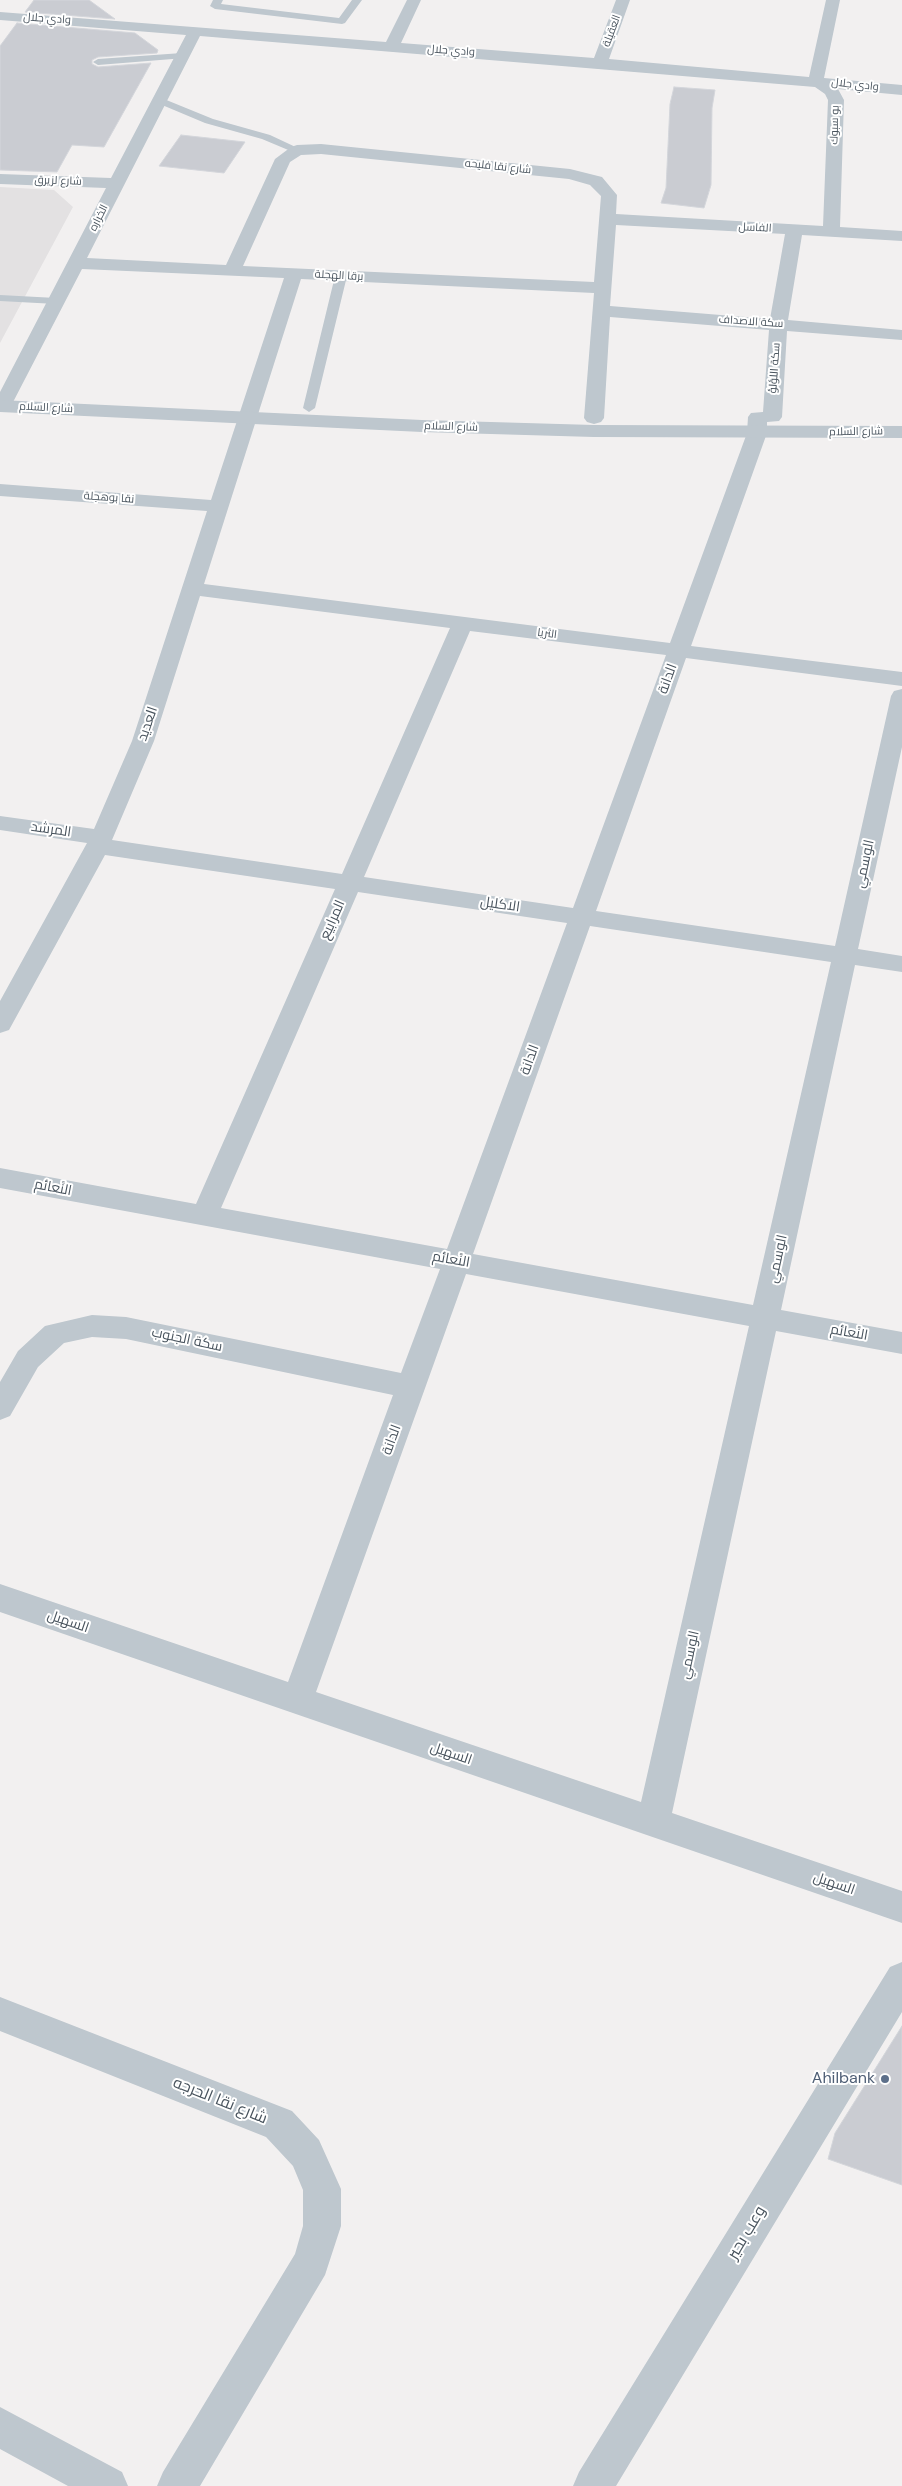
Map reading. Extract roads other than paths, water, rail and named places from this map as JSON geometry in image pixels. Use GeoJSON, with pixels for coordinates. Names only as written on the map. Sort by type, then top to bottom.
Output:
{"type":"FeatureCollection","features":[{"type":"Feature","properties":{"kind":"street"},"geometry":{"type":"LineString","coordinates":[[392,46],[414,0]]}},
{"type":"Feature","properties":{"kind":"street","name":"العقيلة"},"geometry":{"type":"LineString","coordinates":[[600,63],[623,0]]}},
{"type":"Feature","properties":{"kind":"street"},"geometry":{"type":"LineString","coordinates":[[816,81],[833,0]]}},
{"type":"Feature","properties":{"kind":"street","name":"وادي جلال"},"geometry":{"type":"LineString","coordinates":[[0,16],[600,63],[902,90]]}},
{"type":"Feature","properties":{"kind":"street","name":"الخراره"},"geometry":{"type":"LineString","coordinates":[[2,400],[76,263],[196,30]]}},
{"type":"Feature","properties":{"kind":"street","name":"بو سبوك"},"geometry":{"type":"LineString","coordinates":[[816,81],[832,91],[836,100],[831,232]]}},
{"type":"Feature","properties":{"kind":"street","name":"شارع نقا فليحه"},"geometry":{"type":"LineString","coordinates":[[297,150],[321,149],[570,174],[596,181],[609,195],[594,418]]}},
{"type":"Feature","properties":{"kind":"street"},"geometry":{"type":"LineString","coordinates":[[232,271],[283,159],[297,150]]}},
{"type":"Feature","properties":{"kind":"street","name":"شارع لزيرق"},"geometry":{"type":"LineString","coordinates":[[0,179],[117,183]]}},
{"type":"Feature","properties":{"kind":"street","name":"الفاسل"},"geometry":{"type":"LineString","coordinates":[[608,219],[902,236]]}},
{"type":"Feature","properties":{"kind":"street","name":"سكة اللؤلؤ"},"geometry":{"type":"LineString","coordinates":[[762,423],[794,230]]}},
{"type":"Feature","properties":{"kind":"street","name":"برقا الهجلة"},"geometry":{"type":"LineString","coordinates":[[76,263],[602,288]]}},
{"type":"Feature","properties":{"kind":"street","name":"العديد"},"geometry":{"type":"LineString","coordinates":[[0,1024],[100,842],[142,741],[294,274]]}},
{"type":"Feature","properties":{"kind":"street","name":"سكة الاصداف"},"geometry":{"type":"LineString","coordinates":[[600,311],[902,335]]}},
{"type":"Feature","properties":{"kind":"street","name":"شارع السلام"},"geometry":{"type":"LineString","coordinates":[[2,400],[575,431],[902,416]]}},
{"type":"Feature","properties":{"kind":"street","name":"شارع السلام"},"geometry":{"type":"LineString","coordinates":[[248,412],[309,408],[762,423],[902,432]]}},
{"type":"Feature","properties":{"kind":"street","name":"الدانة"},"geometry":{"type":"LineString","coordinates":[[297,1701],[762,423]]}},
{"type":"Feature","properties":{"kind":"street","name":"نقا بوهجلة"},"geometry":{"type":"LineString","coordinates":[[0,490],[218,506]]}},
{"type":"Feature","properties":{"kind":"street","name":"الثريا"},"geometry":{"type":"LineString","coordinates":[[192,589],[902,679]]}},
{"type":"Feature","properties":{"kind":"street","name":"المرابيع"},"geometry":{"type":"LineString","coordinates":[[204,1217],[463,623]]}},
{"type":"Feature","properties":{"kind":"street","name":"الوسمي"},"geometry":{"type":"LineString","coordinates":[[653,1822],[902,696]]}},
{"type":"Feature","properties":{"kind":"street","name":"المرشد"},"geometry":{"type":"LineString","coordinates":[[0,823],[100,842]]}},
{"type":"Feature","properties":{"kind":"street","name":"الاكليل"},"geometry":{"type":"LineString","coordinates":[[100,842],[349,883],[902,964]]}},
{"type":"Feature","properties":{"kind":"street","name":"النًعائم"},"geometry":{"type":"LineString","coordinates":[[0,1178],[204,1217],[457,1261],[902,1343]]}},
{"type":"Feature","properties":{"kind":"street","name":"سكة الجنوب"},"geometry":{"type":"LineString","coordinates":[[0,1408],[28,1358],[55,1334],[92,1326],[126,1328],[411,1387]]}},
{"type":"Feature","properties":{"kind":"street","name":"السهيل"},"geometry":{"type":"LineString","coordinates":[[0,1598],[902,1907]]}},
{"type":"Feature","properties":{"kind":"street","name":"وعب بحير"},"geometry":{"type":"LineString","coordinates":[[593,2486],[902,1979]]}},
{"type":"Feature","properties":{"kind":"street","name":"شارع نقا الحرجه"},"geometry":{"type":"LineString","coordinates":[[0,2014],[279,2124],[306,2153],[322,2189],[322,2226],[312,2262],[178,2486]]}},
{"type":"Feature","properties":{"kind":"street"},"geometry":{"type":"LineString","coordinates":[[0,2427],[108,2486]]}},
{"type":"Feature","properties":{"kind":"lane"},"geometry":{"type":"LineString","coordinates":[[218,0],[215,6],[342,21],[357,0]]}},
{"type":"Feature","properties":{"kind":"lane"},"geometry":{"type":"LineString","coordinates":[[98,62],[182,56]]}},
{"type":"Feature","properties":{"kind":"lane"},"geometry":{"type":"LineString","coordinates":[[159,100],[208,121],[266,137],[297,150]]}},
{"type":"Feature","properties":{"kind":"lane"},"geometry":{"type":"LineString","coordinates":[[309,408],[341,276]]}},
{"type":"Feature","properties":{"kind":"lane"},"geometry":{"type":"LineString","coordinates":[[0,298],[56,301]]}},
{"type":"Feature","properties":{"kind":"place","name":"Ahilbank"},"geometry":{"type":"Point","coordinates":[885,2079]}}]}
